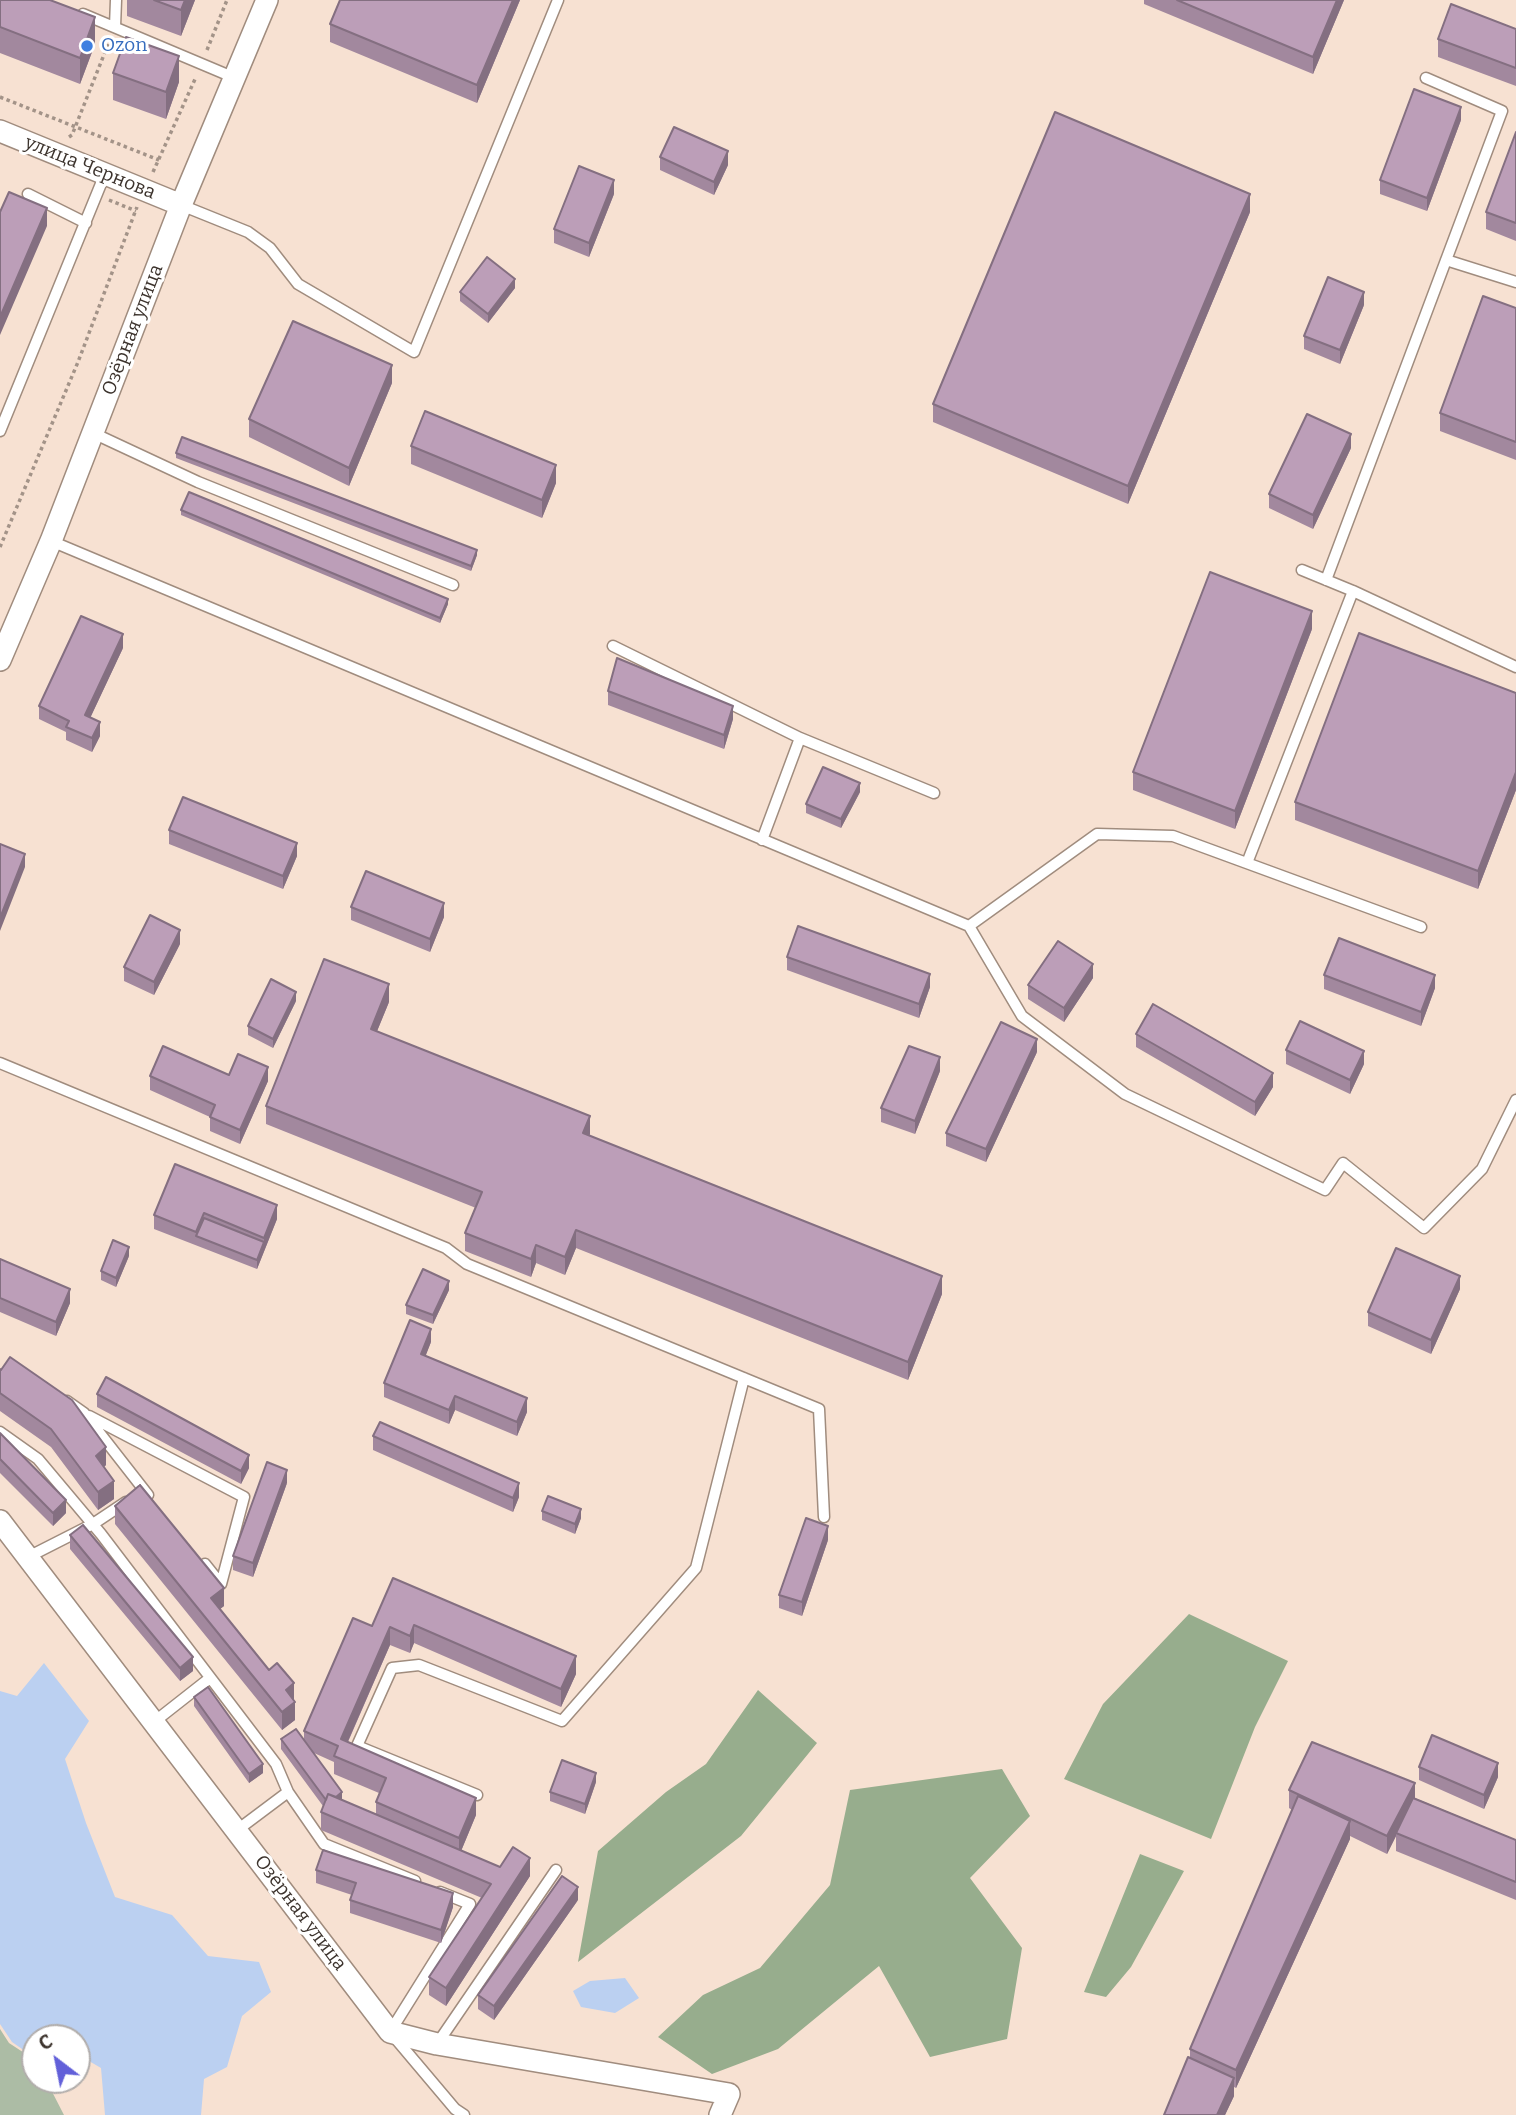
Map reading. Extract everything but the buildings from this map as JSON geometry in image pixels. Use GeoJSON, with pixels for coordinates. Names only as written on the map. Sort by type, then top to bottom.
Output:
{"type":"FeatureCollection","features":[{"type":"Feature","properties":{"kind":"street","name":"Озёрная улица"},"geometry":{"type":"LineString","coordinates":[[0,660],[6,629],[51,541],[181,205],[267,0]]}},
{"type":"Feature","properties":{"kind":"street","name":"улица Чернова"},"geometry":{"type":"LineString","coordinates":[[0,131],[181,205]]}},
{"type":"Feature","properties":{"kind":"street","name":"Озёрная улица"},"geometry":{"type":"LineString","coordinates":[[0,1521],[390,2032]]}},
{"type":"Feature","properties":{"kind":"street"},"geometry":{"type":"LineString","coordinates":[[390,2032],[437,2044],[729,2094],[720,2115]]}},
{"type":"Feature","properties":{"kind":"lane"},"geometry":{"type":"LineString","coordinates":[[115,27],[116,0]]}},
{"type":"Feature","properties":{"kind":"lane"},"geometry":{"type":"LineString","coordinates":[[181,205],[248,232],[270,248],[298,284],[414,352],[558,0]]}},
{"type":"Feature","properties":{"kind":"lane"},"geometry":{"type":"LineString","coordinates":[[71,9],[235,78]]}},
{"type":"Feature","properties":{"kind":"lane"},"geometry":{"type":"LineString","coordinates":[[1326,580],[1502,111],[1426,78]]}},
{"type":"Feature","properties":{"kind":"lane"},"geometry":{"type":"LineString","coordinates":[[0,431],[105,174]]}},
{"type":"Feature","properties":{"kind":"lane"},"geometry":{"type":"LineString","coordinates":[[28,194],[86,223]]}},
{"type":"Feature","properties":{"kind":"lane"},"geometry":{"type":"LineString","coordinates":[[1446,260],[1516,282]]}},
{"type":"Feature","properties":{"kind":"lane"},"geometry":{"type":"LineString","coordinates":[[93,433],[198,482],[453,585]]}},
{"type":"Feature","properties":{"kind":"lane"},"geometry":{"type":"LineString","coordinates":[[51,541],[969,926],[1023,1016],[1125,1094],[1325,1189],[1342,1163],[1424,1228],[1482,1170],[1516,1100]]}},
{"type":"Feature","properties":{"kind":"lane"},"geometry":{"type":"LineString","coordinates":[[1302,570],[1516,667]]}},
{"type":"Feature","properties":{"kind":"lane"},"geometry":{"type":"LineString","coordinates":[[1247,863],[1353,591]]}},
{"type":"Feature","properties":{"kind":"lane"},"geometry":{"type":"LineString","coordinates":[[613,646],[800,738],[934,793]]}},
{"type":"Feature","properties":{"kind":"lane"},"geometry":{"type":"LineString","coordinates":[[762,840],[800,738]]}},
{"type":"Feature","properties":{"kind":"lane"},"geometry":{"type":"LineString","coordinates":[[969,926],[1097,834],[1173,836],[1421,927]]}},
{"type":"Feature","properties":{"kind":"lane"},"geometry":{"type":"LineString","coordinates":[[0,1063],[446,1248],[467,1264],[819,1409],[824,1517]]}},
{"type":"Feature","properties":{"kind":"lane"},"geometry":{"type":"LineString","coordinates":[[477,1795],[357,1746],[392,1668],[419,1665],[562,1721],[696,1568],[744,1378]]}},
{"type":"Feature","properties":{"kind":"lane"},"geometry":{"type":"LineString","coordinates":[[52,1391],[84,1413],[244,1497],[220,1584],[195,1552]]}},
{"type":"Feature","properties":{"kind":"lane"},"geometry":{"type":"LineString","coordinates":[[84,1413],[153,1500]]}},
{"type":"Feature","properties":{"kind":"lane"},"geometry":{"type":"LineString","coordinates":[[0,1432],[38,1459],[93,1524],[276,1764],[288,1792],[324,1844],[421,1884]]}},
{"type":"Feature","properties":{"kind":"lane"},"geometry":{"type":"LineString","coordinates":[[28,1557],[93,1524],[144,1490]]}},
{"type":"Feature","properties":{"kind":"lane"},"geometry":{"type":"LineString","coordinates":[[154,1722],[210,1678]]}},
{"type":"Feature","properties":{"kind":"lane"},"geometry":{"type":"LineString","coordinates":[[236,1831],[288,1792]]}},
{"type":"Feature","properties":{"kind":"lane"},"geometry":{"type":"LineString","coordinates":[[437,2044],[556,1870]]}},
{"type":"Feature","properties":{"kind":"lane"},"geometry":{"type":"LineString","coordinates":[[434,1889],[470,1904],[390,2032],[455,2109],[464,2115]]}},
{"type":"Feature","properties":{"kind":"path"},"geometry":{"type":"LineString","coordinates":[[0,547],[78,362],[144,190],[202,64],[227,0]]}},
{"type":"Feature","properties":{"kind":"path"},"geometry":{"type":"LineString","coordinates":[[50,152],[72,135],[115,27]]}},
{"type":"Feature","properties":{"kind":"path"},"geometry":{"type":"LineString","coordinates":[[0,97],[159,160]]}},
{"type":"Feature","properties":{"kind":"green space"},"geometry":{"type":"Polygon","coordinates":[[[1189,1614],[1288,1661],[1255,1727],[1211,1839],[1064,1779],[1103,1704],[1189,1614]]]}},
{"type":"Feature","properties":{"kind":"green space"},"geometry":{"type":"Polygon","coordinates":[[[758,1690],[817,1743],[741,1836],[578,1962],[598,1851],[666,1792],[706,1764],[758,1690]]]}},
{"type":"Feature","properties":{"kind":"green space"},"geometry":{"type":"Polygon","coordinates":[[[1002,1769],[1030,1816],[970,1878],[1022,1948],[1007,2039],[930,2057],[879,1966],[778,2049],[712,2074],[658,2037],[703,1995],[760,1968],[830,1885],[850,1790],[1002,1769]]]}},
{"type":"Feature","properties":{"kind":"green space"},"geometry":{"type":"Polygon","coordinates":[[[1140,1854],[1184,1871],[1131,1967],[1106,1997],[1084,1992],[1140,1854]]]}},
{"type":"Feature","properties":{"kind":"green space"},"geometry":{"type":"Polygon","coordinates":[[[0,2029],[9,2043],[21,2051],[21,2094],[53,2094],[64,2115],[0,2115],[0,2029]]]}},
{"type":"Feature","properties":{"kind":"water"},"geometry":{"type":"Polygon","coordinates":[[[44,1663],[89,1721],[65,1759],[115,1897],[172,1915],[208,1956],[259,1962],[271,1992],[242,2016],[227,2067],[204,2079],[201,2115],[105,2115],[101,2068],[91,2062],[91,2024],[21,2024],[21,2048],[12,2042],[0,2024],[0,1691],[17,1696],[44,1663]]]}},
{"type":"Feature","properties":{"kind":"water"},"geometry":{"type":"Polygon","coordinates":[[[625,1978],[639,1998],[615,2013],[581,2007],[573,1991],[590,1981],[625,1978]]]}},
{"type":"Feature","properties":{"kind":"place","name":"Ozon"},"geometry":{"type":"Point","coordinates":[87,46]}}]}
